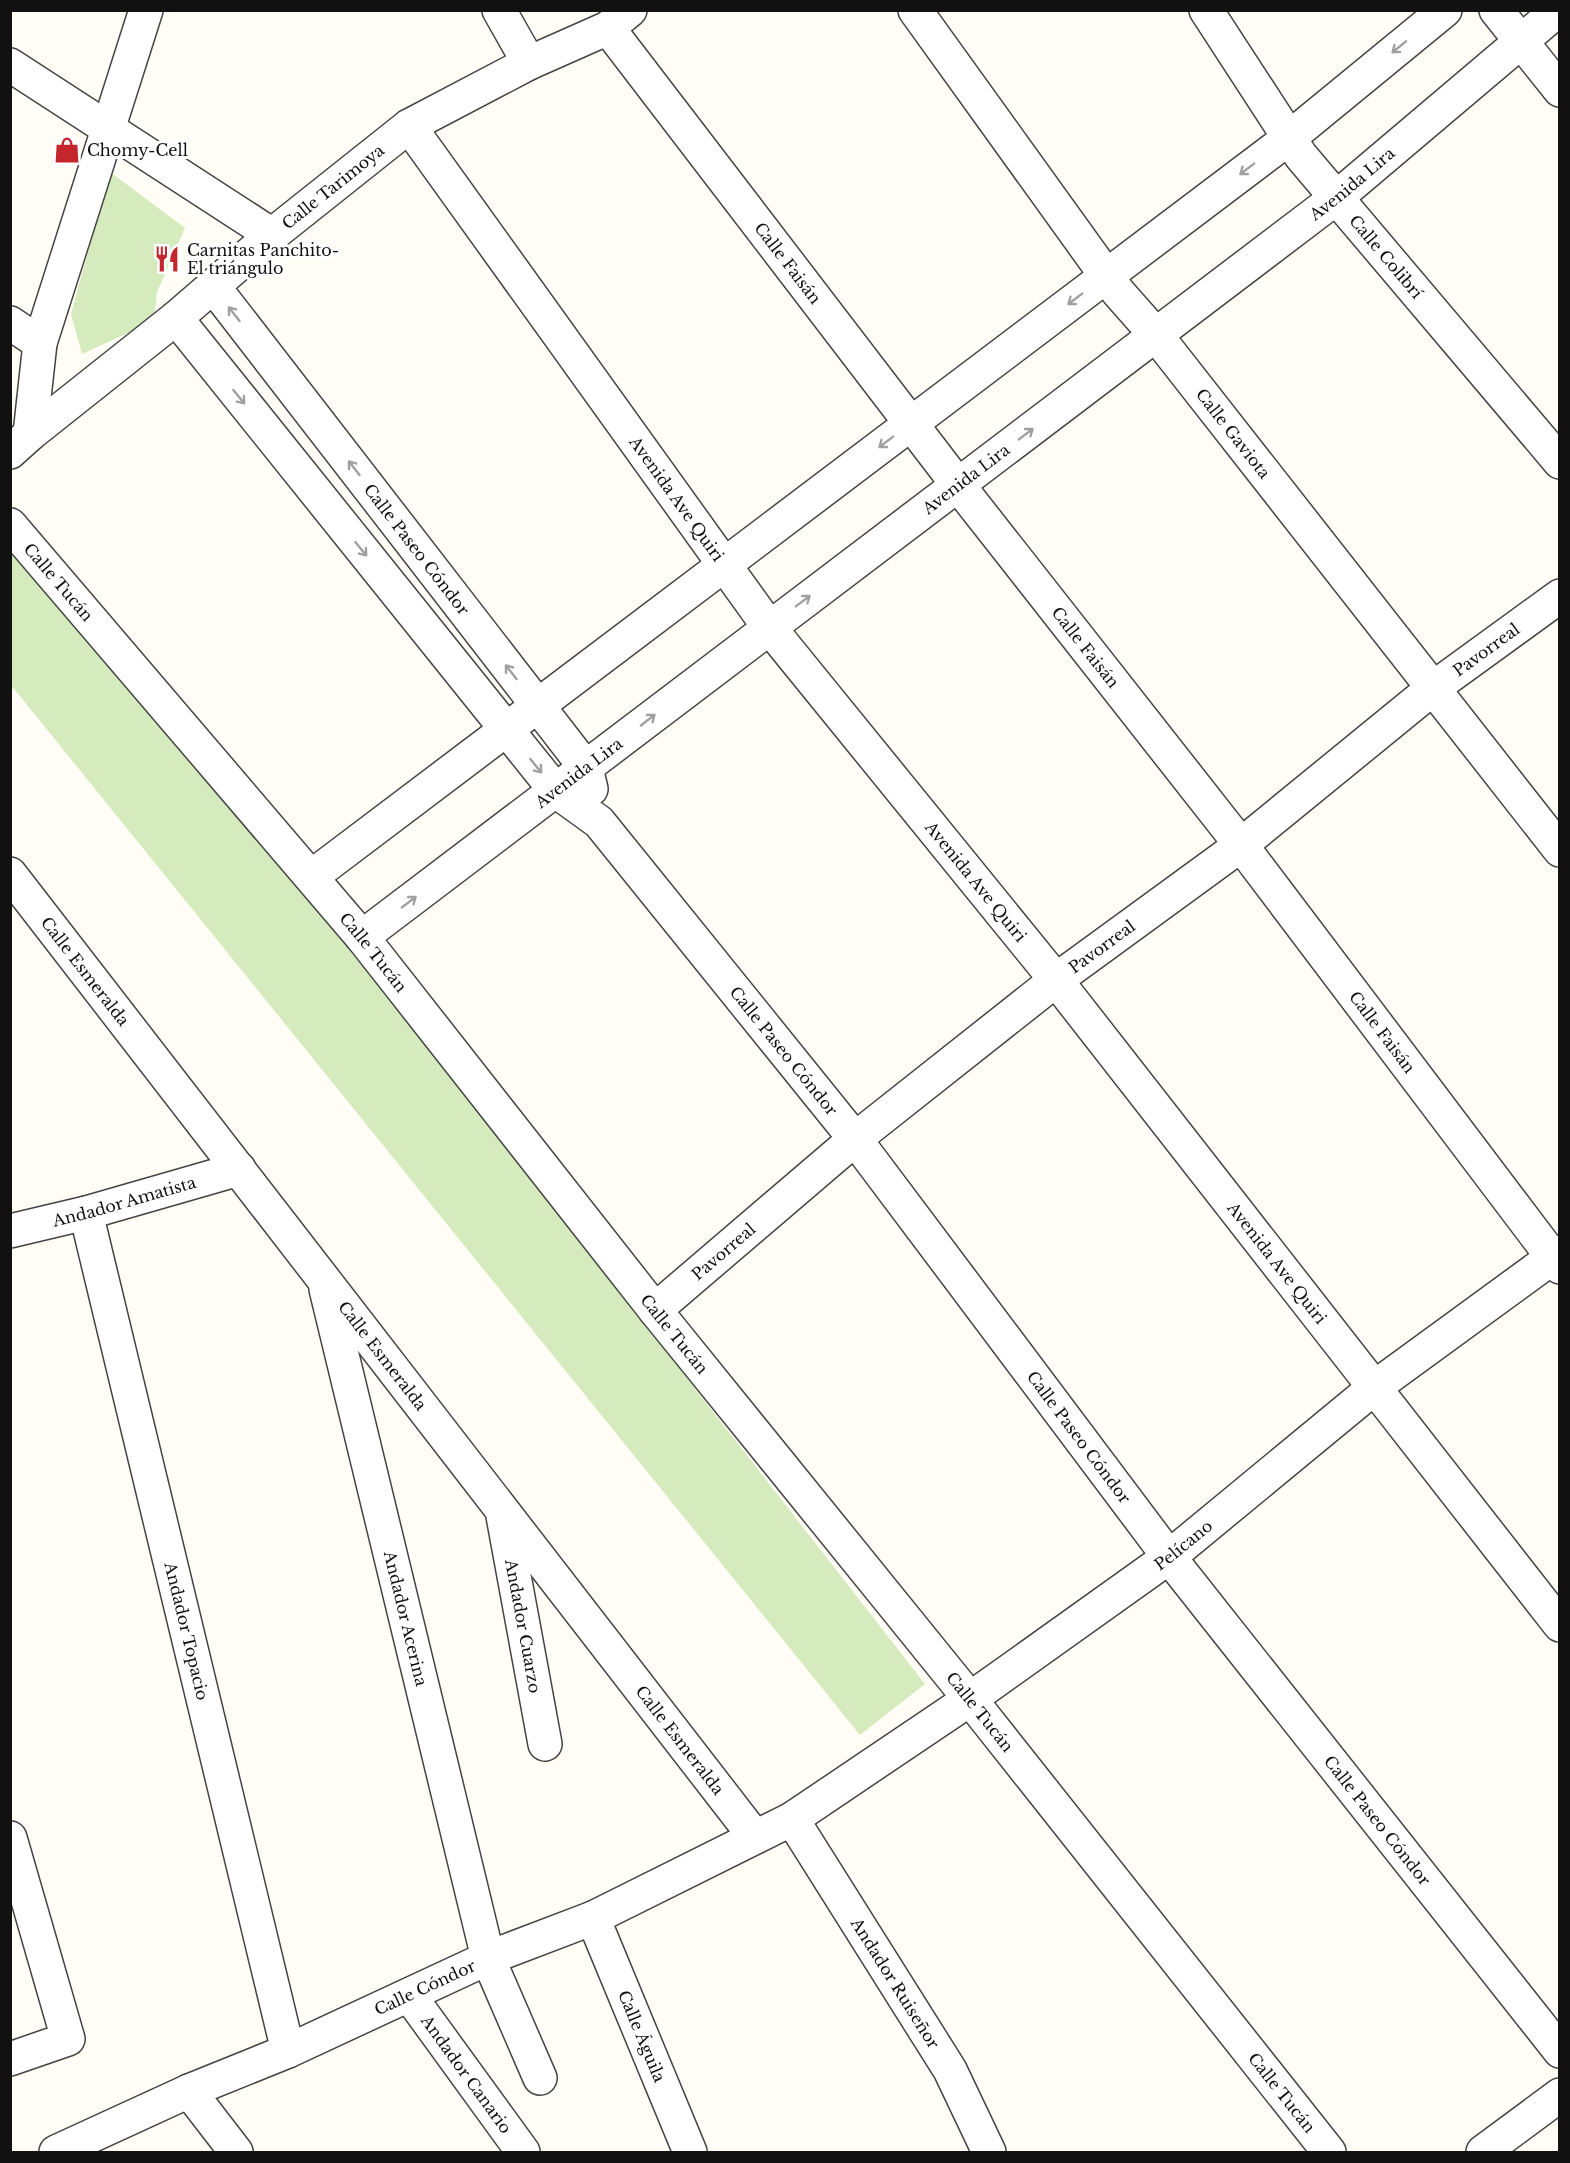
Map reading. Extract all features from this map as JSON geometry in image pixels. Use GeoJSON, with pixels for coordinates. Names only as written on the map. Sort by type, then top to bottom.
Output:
{"type":"FeatureCollection","features":[{"type":"Feature","properties":{"kind":"street"},"geometry":{"type":"LineString","coordinates":[[20,443],[40,343],[146,10]]}},
{"type":"Feature","properties":{"kind":"street"},"geometry":{"type":"LineString","coordinates":[[499,10],[529,63]]}},
{"type":"Feature","properties":{"kind":"street","name":"Calle Gaviota"},"geometry":{"type":"LineString","coordinates":[[915,10],[1106,276],[1156,335],[1560,850]]}},
{"type":"Feature","properties":{"kind":"street","name":"Calle Colibrí"},"geometry":{"type":"LineString","coordinates":[[1206,10],[1301,156],[1560,462]]}},
{"type":"Feature","properties":{"kind":"street"},"geometry":{"type":"LineString","coordinates":[[311,877],[1289,138],[1445,10]]}},
{"type":"Feature","properties":{"kind":"street"},"geometry":{"type":"LineString","coordinates":[[1497,10],[1560,90]]}},
{"type":"Feature","properties":{"kind":"street","name":"Avenida Lira"},"geometry":{"type":"LineString","coordinates":[[362,937],[1336,198],[1558,10]]}},
{"type":"Feature","properties":{"kind":"street","name":"Calle Tarimoya"},"geometry":{"type":"LineString","coordinates":[[20,443],[176,318],[272,235],[409,126],[619,19]]}},
{"type":"Feature","properties":{"kind":"street","name":"Calle Faisán"},"geometry":{"type":"LineString","coordinates":[[619,19],[911,423],[1241,845],[1557,1259]]}},
{"type":"Feature","properties":{"kind":"street"},"geometry":{"type":"LineString","coordinates":[[10,65],[272,235]]}},
{"type":"Feature","properties":{"kind":"street","name":"Avenida Ave Quiri"},"geometry":{"type":"LineString","coordinates":[[409,126],[769,627],[1056,980],[1560,1625]]}},
{"type":"Feature","properties":{"kind":"street","name":"Calle Paseo Cóndor"},"geometry":{"type":"LineString","coordinates":[[213,286],[586,768],[599,822]]}},
{"type":"Feature","properties":{"kind":"street","name":"Calle Paseo Cóndor"},"geometry":{"type":"LineString","coordinates":[[176,318],[556,791],[599,822],[855,1139],[1170,1557],[1560,2051]]}},
{"type":"Feature","properties":{"kind":"street"},"geometry":{"type":"LineString","coordinates":[[10,323],[40,343]]}},
{"type":"Feature","properties":{"kind":"street","name":"Calle Tucán"},"geometry":{"type":"LineString","coordinates":[[10,525],[362,937],[655,1310],[970,1699],[1329,2152]]}},
{"type":"Feature","properties":{"kind":"street","name":"Pavorreal"},"geometry":{"type":"LineString","coordinates":[[655,1310],[855,1139],[1056,980],[1241,845],[1432,689],[1560,596]]}},
{"type":"Feature","properties":{"kind":"street","name":"Calle Esmeralda"},"geometry":{"type":"LineString","coordinates":[[10,874],[755,1838]]}},
{"type":"Feature","properties":{"kind":"street","name":"Andador Amatista"},"geometry":{"type":"LineString","coordinates":[[10,1231],[86,1213],[238,1169]]}},
{"type":"Feature","properties":{"kind":"street","name":"Andador Topacio"},"geometry":{"type":"LineString","coordinates":[[86,1213],[288,2051]]}},
{"type":"Feature","properties":{"kind":"street","name":"Pelícano"},"geometry":{"type":"LineString","coordinates":[[792,1819],[970,1699],[1170,1557],[1375,1387],[1557,1259]]}},
{"type":"Feature","properties":{"kind":"street","name":"Andador Acerina"},"geometry":{"type":"LineString","coordinates":[[323,1278],[488,1958],[540,2078]]}},
{"type":"Feature","properties":{"kind":"street","name":"Andador Cuarzo"},"geometry":{"type":"LineString","coordinates":[[502,1509],[545,1744]]}},
{"type":"Feature","properties":{"kind":"street","name":"Calle Cóndor"},"geometry":{"type":"LineString","coordinates":[[56,2152],[189,2091],[288,2051],[488,1958],[593,1918],[792,1819]]}},
{"type":"Feature","properties":{"kind":"street","name":"Andador Ruiseñor"},"geometry":{"type":"LineString","coordinates":[[792,1819],[950,2070],[988,2152]]}},
{"type":"Feature","properties":{"kind":"street"},"geometry":{"type":"LineString","coordinates":[[10,1838],[68,2039],[10,2059]]}},
{"type":"Feature","properties":{"kind":"street","name":"Calle Águila"},"geometry":{"type":"LineString","coordinates":[[593,1918],[690,2152]]}},
{"type":"Feature","properties":{"kind":"street","name":"Andador Canario"},"geometry":{"type":"LineString","coordinates":[[408,1995],[523,2152]]}},
{"type":"Feature","properties":{"kind":"street"},"geometry":{"type":"LineString","coordinates":[[189,2091],[237,2152]]}},
{"type":"Feature","properties":{"kind":"street"},"geometry":{"type":"LineString","coordinates":[[1483,2152],[1560,2095]]}},
{"type":"Feature","properties":{"kind":"green space"},"geometry":{"type":"Polygon","coordinates":[[[110,172],[185,228],[157,292],[154,321],[82,354],[71,314],[110,172]]]}},
{"type":"Feature","properties":{"kind":"green space"},"geometry":{"type":"Polygon","coordinates":[[[17,518],[925,1684],[860,1735],[11,685],[10,524],[17,518]]]}},
{"type":"Feature","properties":{"kind":"place","name":"Chomy-Cell"},"geometry":{"type":"Point","coordinates":[67,150]}},
{"type":"Feature","properties":{"kind":"place","name":"Carnitas Panchito- El triángulo"},"geometry":{"type":"Point","coordinates":[167,259]}}]}
